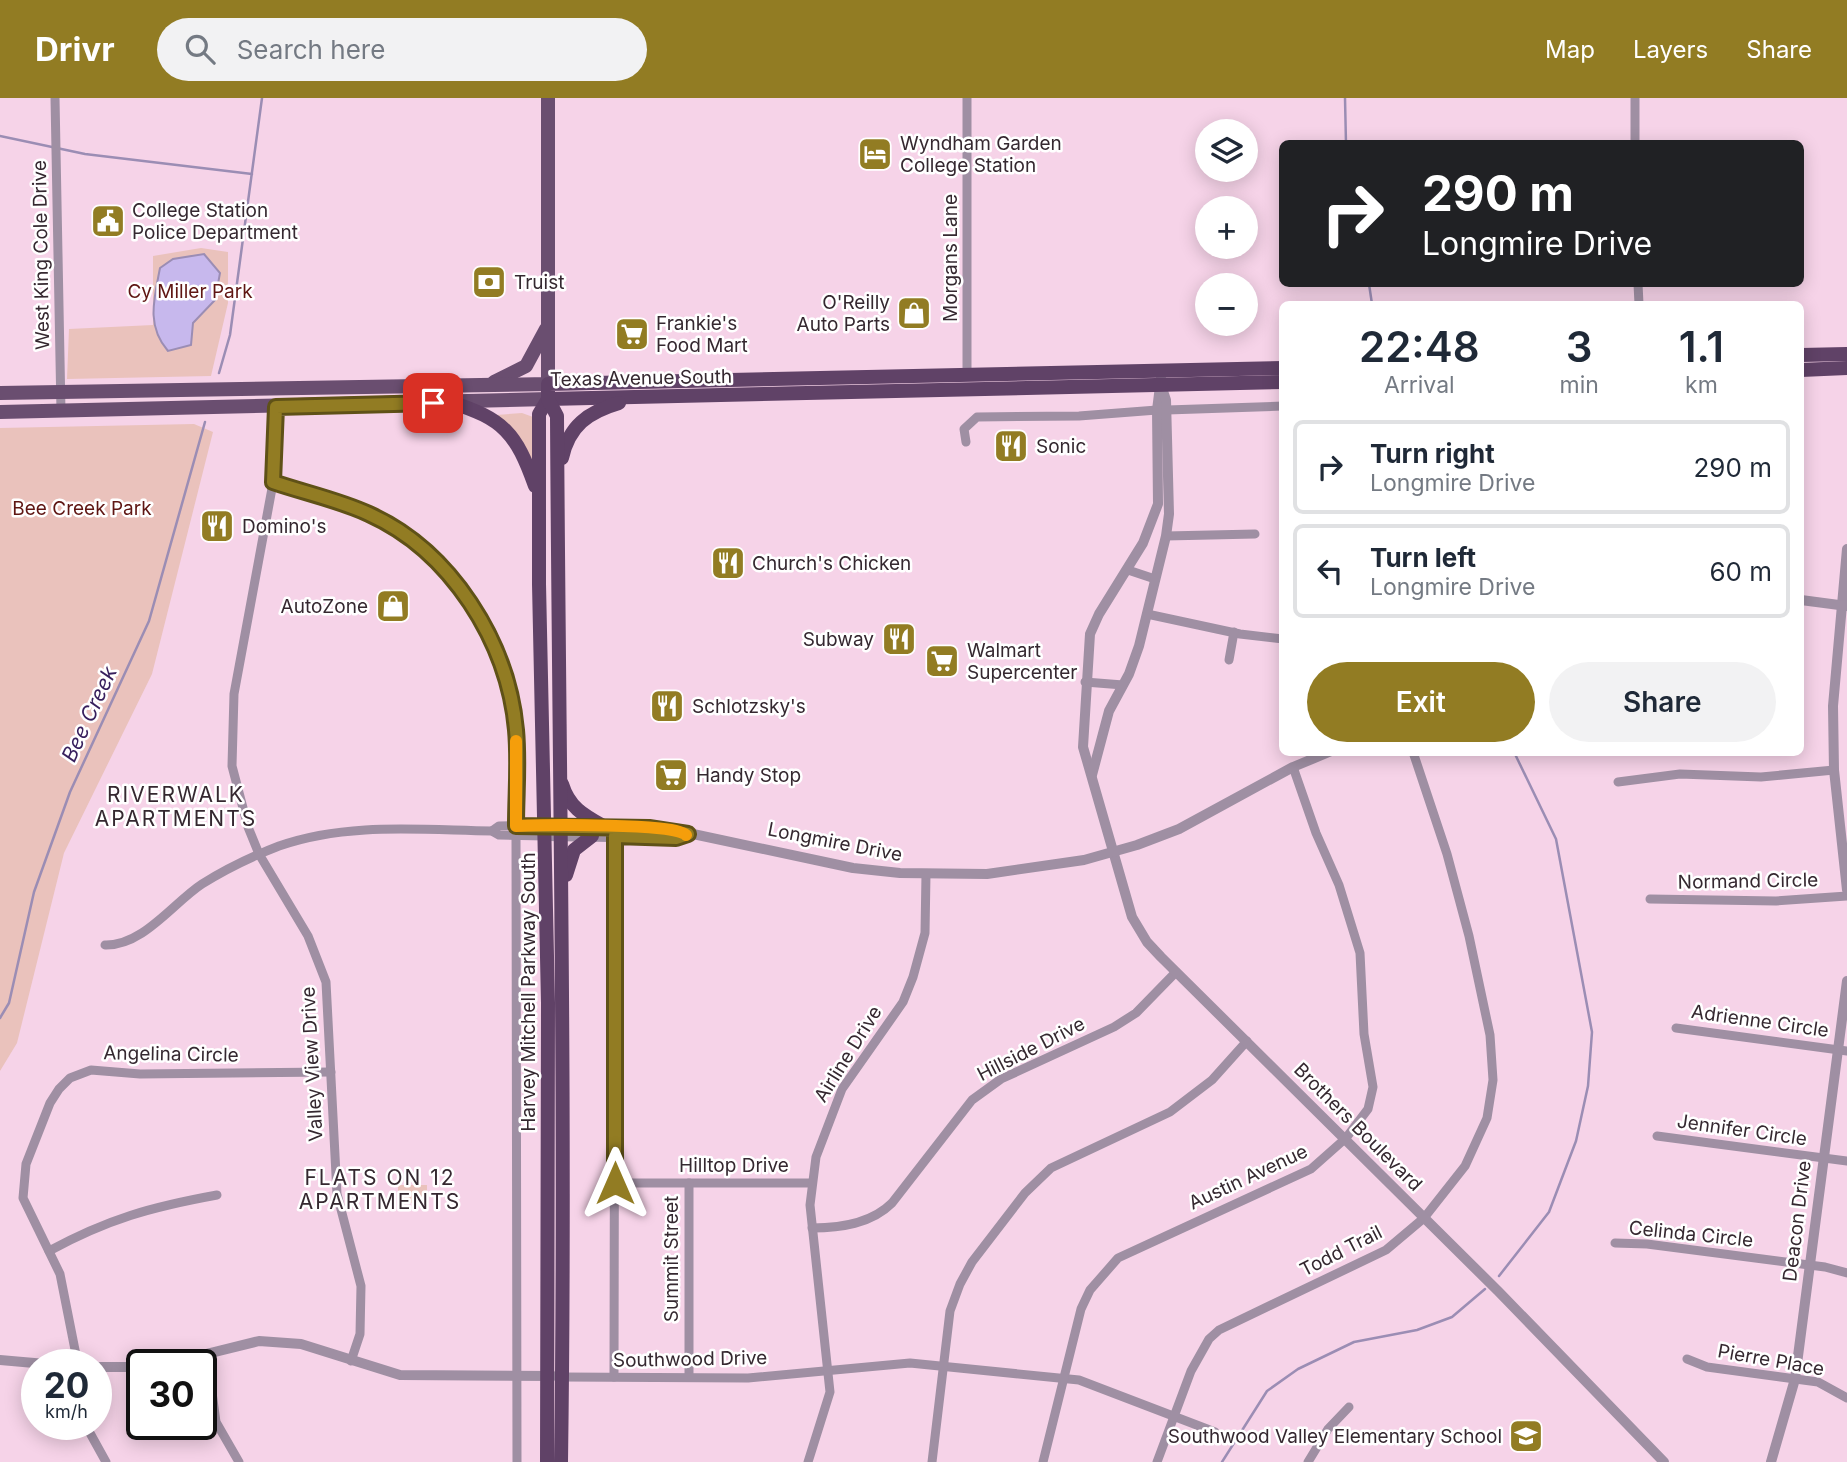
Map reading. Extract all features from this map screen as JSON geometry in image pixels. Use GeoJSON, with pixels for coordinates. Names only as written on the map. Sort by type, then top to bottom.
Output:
{"type":"FeatureCollection","features":[{"type":"Feature","properties":{"kind":"highway"},"geometry":{"type":"LineString","coordinates":[[1804,355],[1847,354]]}},
{"type":"Feature","properties":{"kind":"highway","name":"Texas Avenue South"},"geometry":{"type":"LineString","coordinates":[[548,399],[1161,378],[1279,368]]}},
{"type":"Feature","properties":{"kind":"highway"},"geometry":{"type":"LineString","coordinates":[[1804,370],[1847,368]]}},
{"type":"Feature","properties":{"kind":"highway","name":"Texas Avenue South"},"geometry":{"type":"LineString","coordinates":[[548,384],[967,376],[1279,382]]}},
{"type":"Feature","properties":{"kind":"highway","name":"Harvey Mitchell Parkway South"},"geometry":{"type":"LineString","coordinates":[[548,384],[548,399],[539,414],[539,497],[553,830],[555,1377],[561,1462]]}},
{"type":"Feature","properties":{"kind":"highway"},"geometry":{"type":"LineString","coordinates":[[557,476],[566,443],[582,419],[600,409],[637,398]]}},
{"type":"Feature","properties":{"kind":"highway","name":"Harvey Mitchell Parkway South"},"geometry":{"type":"LineString","coordinates":[[547,1462],[555,1377],[561,897],[553,830],[559,772],[557,413],[548,399]]}},
{"type":"Feature","properties":{"kind":"highway"},"geometry":{"type":"LineString","coordinates":[[450,402],[483,413],[508,430],[528,462],[539,497]]}},
{"type":"Feature","properties":{"kind":"highway"},"geometry":{"type":"LineString","coordinates":[[559,772],[569,801],[598,831],[570,857],[561,897]]}},
{"type":"Feature","properties":{"kind":"main road","name":"Harvey Mitchell Parkway South"},"geometry":{"type":"LineString","coordinates":[[548,98],[548,384]]}},
{"type":"Feature","properties":{"kind":"main road"},"geometry":{"type":"LineString","coordinates":[[487,384],[526,366],[548,325]]}},
{"type":"Feature","properties":{"kind":"main road","name":"Texas Avenue South"},"geometry":{"type":"LineString","coordinates":[[0,393],[548,384]]}},
{"type":"Feature","properties":{"kind":"main road"},"geometry":{"type":"LineString","coordinates":[[276,407],[278,400],[286,397],[319,396],[334,386]]}},
{"type":"Feature","properties":{"kind":"main road"},"geometry":{"type":"LineString","coordinates":[[203,408],[216,400],[260,398],[273,387]]}},
{"type":"Feature","properties":{"kind":"main road","name":"Texas Avenue South"},"geometry":{"type":"LineString","coordinates":[[0,412],[548,399]]}},
{"type":"Feature","properties":{"kind":"street","name":"West King Cole Drive"},"geometry":{"type":"LineString","coordinates":[[55,98],[61,411]]}},
{"type":"Feature","properties":{"kind":"street","name":"Morgans Lane"},"geometry":{"type":"LineString","coordinates":[[967,98],[967,376]]}},
{"type":"Feature","properties":{"kind":"street"},"geometry":{"type":"LineString","coordinates":[[1634,98],[1635,140]]}},
{"type":"Feature","properties":{"kind":"street","name":"Brothers Boulevard"},"geometry":{"type":"LineString","coordinates":[[1092,777],[1101,734],[1123,685],[1147,614],[1166,536],[1169,514],[1161,378]]}},
{"type":"Feature","properties":{"kind":"street","name":"Valley View Drive"},"geometry":{"type":"LineString","coordinates":[[276,407],[273,482],[242,645],[230,734],[237,787],[259,855],[308,936],[320,962],[329,1009],[337,1194],[360,1286],[360,1334],[351,1361]]}},
{"type":"Feature","properties":{"kind":"street"},"geometry":{"type":"LineString","coordinates":[[966,442],[964,429],[977,417],[1079,416],[1162,410],[1279,407]]}},
{"type":"Feature","properties":{"kind":"street","name":"Brothers Boulevard"},"geometry":{"type":"LineString","coordinates":[[1162,410],[1158,505],[1153,522],[1128,570],[1095,622],[1088,646],[1085,682],[1083,747],[1132,917],[1147,942],[1176,972],[1346,1138],[1664,1462]]}},
{"type":"Feature","properties":{"kind":"street"},"geometry":{"type":"LineString","coordinates":[[273,482],[347,505],[381,520],[428,553],[469,601],[489,635],[508,686],[516,729],[517,1462]]}},
{"type":"Feature","properties":{"kind":"street"},"geometry":{"type":"LineString","coordinates":[[1166,536],[1255,534]]}},
{"type":"Feature","properties":{"kind":"street"},"geometry":{"type":"LineString","coordinates":[[1847,549],[1844,605],[1833,680],[1834,770],[1847,890]]}},
{"type":"Feature","properties":{"kind":"street"},"geometry":{"type":"LineString","coordinates":[[1128,570],[1155,579]]}},
{"type":"Feature","properties":{"kind":"street"},"geometry":{"type":"LineString","coordinates":[[1804,600],[1844,605]]}},
{"type":"Feature","properties":{"kind":"street"},"geometry":{"type":"LineString","coordinates":[[1147,614],[1279,638]]}},
{"type":"Feature","properties":{"kind":"street"},"geometry":{"type":"LineString","coordinates":[[1229,660],[1234,632]]}},
{"type":"Feature","properties":{"kind":"street"},"geometry":{"type":"LineString","coordinates":[[1085,682],[1123,685]]}},
{"type":"Feature","properties":{"kind":"street","name":"Longmire Drive"},"geometry":{"type":"LineString","coordinates":[[105,944],[116,945],[141,933],[201,885],[259,855],[307,838],[341,831],[492,831],[499,826],[516,830],[598,831],[649,828],[746,843],[853,868],[926,874],[987,874],[1042,868],[1112,852],[1179,829],[1293,767],[1319,756]]}},
{"type":"Feature","properties":{"kind":"street","name":"Todd Trail"},"geometry":{"type":"LineString","coordinates":[[1157,1462],[1173,1416],[1200,1354],[1219,1330],[1386,1250],[1424,1218],[1470,1156],[1487,1118],[1493,1080],[1490,1035],[1469,936],[1447,854],[1414,756]]}},
{"type":"Feature","properties":{"kind":"street","name":"Austin Avenue"},"geometry":{"type":"LineString","coordinates":[[1043,1462],[1081,1309],[1103,1272],[1118,1258],[1311,1169],[1346,1138],[1368,1109],[1373,1087],[1364,1034],[1360,953],[1339,885],[1316,833],[1293,767]]}},
{"type":"Feature","properties":{"kind":"street"},"geometry":{"type":"LineString","coordinates":[[1618,782],[1680,774],[1761,777],[1834,770]]}},
{"type":"Feature","properties":{"kind":"street","name":"Longmire Drive"},"geometry":{"type":"LineString","coordinates":[[598,831],[615,836],[676,838],[688,834]]}},
{"type":"Feature","properties":{"kind":"street"},"geometry":{"type":"LineString","coordinates":[[614,1377],[615,836]]}},
{"type":"Feature","properties":{"kind":"street","name":"Airline Drive"},"geometry":{"type":"LineString","coordinates":[[808,1462],[830,1392],[812,1228],[812,1183],[819,1146],[833,1105],[902,1002],[913,977],[925,933],[926,874]]}},
{"type":"Feature","properties":{"kind":"street","name":"Normand Circle"},"geometry":{"type":"LineString","coordinates":[[1650,899],[1776,901],[1847,896]]}},
{"type":"Feature","properties":{"kind":"street","name":"Hillside Drive"},"geometry":{"type":"LineString","coordinates":[[812,1228],[865,1221],[879,1214],[892,1203],[972,1100],[1001,1079],[1114,1027],[1136,1013],[1176,972]]}},
{"type":"Feature","properties":{"kind":"street","name":"Deacon Drive"},"geometry":{"type":"LineString","coordinates":[[1771,1462],[1784,1426],[1795,1379],[1822,1158],[1843,1050],[1847,981]]}},
{"type":"Feature","properties":{"kind":"street","name":"Adrienne Circle"},"geometry":{"type":"LineString","coordinates":[[1676,1028],[1843,1050]]}},
{"type":"Feature","properties":{"kind":"street"},"geometry":{"type":"LineString","coordinates":[[932,1462],[950,1311],[972,1262],[1037,1180],[1068,1157],[1170,1112],[1212,1080],[1247,1041]]}},
{"type":"Feature","properties":{"kind":"street","name":"Angelina Circle"},"geometry":{"type":"LineString","coordinates":[[75,1349],[63,1287],[23,1198],[26,1164],[50,1103],[70,1078],[91,1070],[140,1074],[331,1072]]}},
{"type":"Feature","properties":{"kind":"street","name":"Jennifer Circle"},"geometry":{"type":"LineString","coordinates":[[1657,1136],[1847,1161]]}},
{"type":"Feature","properties":{"kind":"street","name":"Hilltop Drive"},"geometry":{"type":"LineString","coordinates":[[615,1183],[812,1183]]}},
{"type":"Feature","properties":{"kind":"street","name":"Summit Street"},"geometry":{"type":"LineString","coordinates":[[689,1183],[689,1377]]}},
{"type":"Feature","properties":{"kind":"street"},"geometry":{"type":"LineString","coordinates":[[49,1251],[96,1226],[126,1215],[217,1195]]}},
{"type":"Feature","properties":{"kind":"street","name":"Celinda Circle"},"geometry":{"type":"LineString","coordinates":[[1615,1243],[1647,1244],[1809,1265],[1847,1273]]}},
{"type":"Feature","properties":{"kind":"street","name":"Southwood Drive"},"geometry":{"type":"LineString","coordinates":[[217,1352],[240,1344],[271,1341],[301,1343],[380,1370],[421,1377],[748,1378],[884,1363],[944,1367],[1094,1383],[1215,1432]]}},
{"type":"Feature","properties":{"kind":"street","name":"Pierre Place"},"geometry":{"type":"LineString","coordinates":[[1688,1359],[1707,1367],[1818,1382],[1847,1398]]}},
{"type":"Feature","properties":{"kind":"street"},"geometry":{"type":"LineString","coordinates":[[0,1360],[21,1362]]}},
{"type":"Feature","properties":{"kind":"street"},"geometry":{"type":"LineString","coordinates":[[1308,1462],[1328,1429],[1349,1407]]}},
{"type":"Feature","properties":{"kind":"street"},"geometry":{"type":"LineString","coordinates":[[217,1424],[239,1462]]}},
{"type":"Feature","properties":{"kind":"street"},"geometry":{"type":"LineString","coordinates":[[94,1440],[106,1462]]}},
{"type":"Feature","properties":{"kind":"green space","name":"Cy Miller Park"},"geometry":{"type":"Polygon","coordinates":[[[201,248],[228,252],[228,303],[211,376],[67,379],[69,329],[153,325],[153,256],[201,248]]]}},
{"type":"Feature","properties":{"kind":"green space"},"geometry":{"type":"Polygon","coordinates":[[[522,413],[533,417],[532,461],[496,415],[522,413]]]}},
{"type":"Feature","properties":{"kind":"green space","name":"Bee Creek Park"},"geometry":{"type":"Polygon","coordinates":[[[194,424],[213,432],[152,674],[64,853],[17,1043],[0,1071],[0,428],[194,424]]]}},
{"type":"Feature","properties":{"kind":"green space"},"geometry":{"type":"Polygon","coordinates":[[[398,1185],[427,1185],[427,1203],[398,1203],[398,1185]]]}},
{"type":"Feature","properties":{"kind":"shaded area"},"geometry":{"type":"Polygon","coordinates":[[[204,254],[220,273],[215,300],[193,323],[191,345],[168,351],[161,342],[154,322],[154,301],[160,268],[173,259],[204,254]]]}},
{"type":"Feature","properties":{"kind":"waterway","name":"Bee Creek"},"geometry":{"type":"LineString","coordinates":[[219,373],[230,335],[262,98]]}},
{"type":"Feature","properties":{"kind":"waterway"},"geometry":{"type":"LineString","coordinates":[[1345,98],[1346,140]]}},
{"type":"Feature","properties":{"kind":"waterway"},"geometry":{"type":"LineString","coordinates":[[0,136],[85,154],[252,174]]}},
{"type":"Feature","properties":{"kind":"waterway"},"geometry":{"type":"LineString","coordinates":[[1369,287],[1372,301]]}},
{"type":"Feature","properties":{"kind":"waterway","name":"Bee Creek"},"geometry":{"type":"LineString","coordinates":[[0,1018],[9,1003],[34,892],[70,792],[149,621],[205,422]]}},
{"type":"Feature","properties":{"kind":"waterway"},"geometry":{"type":"LineString","coordinates":[[1499,1276],[1549,1212],[1576,1141],[1588,1086],[1592,1032],[1556,839],[1516,756]]}},
{"type":"Feature","properties":{"kind":"waterway"},"geometry":{"type":"LineString","coordinates":[[1222,1462],[1267,1391],[1298,1369],[1354,1342],[1417,1330],[1452,1317],[1485,1289]]}},
{"type":"Feature","properties":{"kind":"slow traffic"},"geometry":{"type":"LineString","coordinates":[[516,741],[516,826],[649,828],[679,831],[688,834],[686,835]]}},
{"type":"Feature","properties":{"kind":"place","name":"Wyndham Garden College Station"},"geometry":{"type":"Point","coordinates":[875,154]}},
{"type":"Feature","properties":{"kind":"place","name":"College Station Police Department"},"geometry":{"type":"Point","coordinates":[108,221]}},
{"type":"Feature","properties":{"kind":"place","name":"Truist"},"geometry":{"type":"Point","coordinates":[489,282]}},
{"type":"Feature","properties":{"kind":"place","name":"O'Reilly Auto Parts"},"geometry":{"type":"Point","coordinates":[914,313]}},
{"type":"Feature","properties":{"kind":"place","name":"Frankie's Food Mart"},"geometry":{"type":"Point","coordinates":[632,334]}},
{"type":"Feature","properties":{"kind":"place","name":"Sonic"},"geometry":{"type":"Point","coordinates":[1011,446]}},
{"type":"Feature","properties":{"kind":"place","name":"Domino's"},"geometry":{"type":"Point","coordinates":[217,526]}},
{"type":"Feature","properties":{"kind":"place","name":"Church's Chicken"},"geometry":{"type":"Point","coordinates":[728,563]}},
{"type":"Feature","properties":{"kind":"place","name":"AutoZone"},"geometry":{"type":"Point","coordinates":[393,606]}},
{"type":"Feature","properties":{"kind":"place","name":"Subway"},"geometry":{"type":"Point","coordinates":[899,639]}},
{"type":"Feature","properties":{"kind":"place","name":"Walmart Supercenter"},"geometry":{"type":"Point","coordinates":[942,661]}},
{"type":"Feature","properties":{"kind":"place","name":"Schlotzsky's"},"geometry":{"type":"Point","coordinates":[667,706]}},
{"type":"Feature","properties":{"kind":"place","name":"Handy Stop"},"geometry":{"type":"Point","coordinates":[671,775]}},
{"type":"Feature","properties":{"kind":"place","name":"Southwood Valley Elementary School"},"geometry":{"type":"Point","coordinates":[1526,1436]}},
{"type":"Feature","properties":{"kind":"district","name":"RIVERWALK APARTMENTS"},"geometry":{"type":"Point","coordinates":[176,806]}},
{"type":"Feature","properties":{"kind":"district","name":"FLATS ON 12 APARTMENTS"},"geometry":{"type":"Point","coordinates":[380,1189]}},
{"type":"Feature","properties":{"kind":"route"},"geometry":{"type":"LineString","coordinates":[[433,403],[276,407],[273,482],[372,515],[428,553],[462,592],[489,635],[508,686],[516,729],[516,826],[649,828],[688,834],[676,838],[615,836],[615,1183]]}}]}
